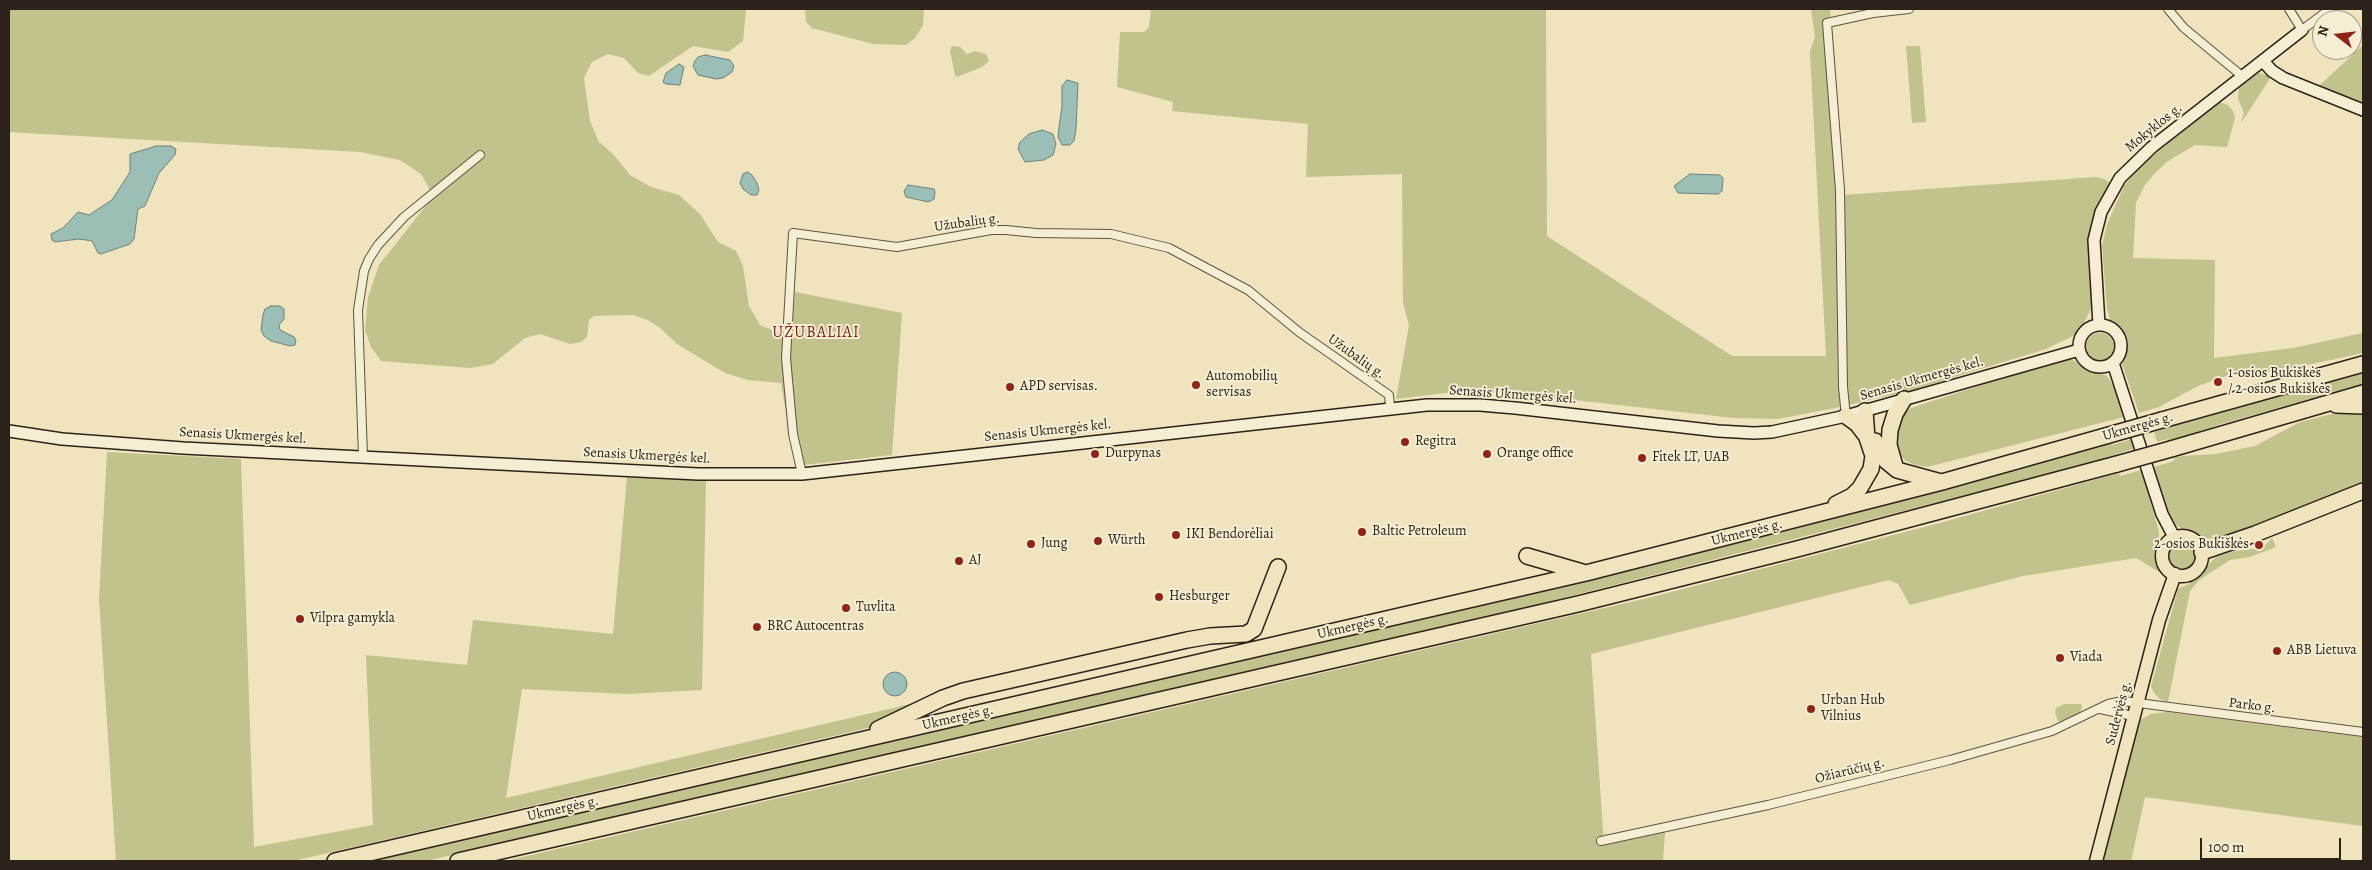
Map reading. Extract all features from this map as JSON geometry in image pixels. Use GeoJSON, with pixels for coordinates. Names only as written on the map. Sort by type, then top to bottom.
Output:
{"type":"FeatureCollection","features":[{"type":"Feature","properties":{"kind":"highway","name":"Ukmergės g."},"geometry":{"type":"LineString","coordinates":[[335,861],[1586,573],[1942,482],[2363,364]]}},
{"type":"Feature","properties":{"kind":"highway","name":"Ukmergės g."},"geometry":{"type":"LineString","coordinates":[[458,861],[1578,604],[1797,550],[2117,464],[2363,393]]}},
{"type":"Feature","properties":{"kind":"highway"},"geometry":{"type":"LineString","coordinates":[[1897,470],[1891,456],[1889,438],[1895,414],[1904,399]]}},
{"type":"Feature","properties":{"kind":"highway"},"geometry":{"type":"LineString","coordinates":[[2322,404],[2363,406]]}},
{"type":"Feature","properties":{"kind":"highway"},"geometry":{"type":"LineString","coordinates":[[1813,516],[1852,496],[1867,478],[1874,456],[1868,438],[1865,411]]}},
{"type":"Feature","properties":{"kind":"highway"},"geometry":{"type":"LineString","coordinates":[[1865,411],[1880,453],[1886,462],[1897,470],[1942,482]]}},
{"type":"Feature","properties":{"kind":"highway"},"geometry":{"type":"LineString","coordinates":[[1846,416],[1857,424],[1868,438]]}},
{"type":"Feature","properties":{"kind":"highway"},"geometry":{"type":"LineString","coordinates":[[2202,552],[2255,534],[2363,491]]}},
{"type":"Feature","properties":{"kind":"highway"},"geometry":{"type":"LineString","coordinates":[[1527,556],[1586,573]]}},
{"type":"Feature","properties":{"kind":"highway"},"geometry":{"type":"LineString","coordinates":[[822,749],[842,737],[885,727],[921,708],[963,691],[1187,640],[1210,636],[1246,634],[1254,629],[1278,567]]}},
{"type":"Feature","properties":{"kind":"main road","name":"Mokyklos g."},"geometry":{"type":"LineString","coordinates":[[2099,325],[2094,240],[2101,212],[2120,178],[2140,157],[2302,30]]}},
{"type":"Feature","properties":{"kind":"main road"},"geometry":{"type":"LineString","coordinates":[[2263,61],[2272,71],[2283,78],[2363,110]]}},
{"type":"Feature","properties":{"kind":"main road"},"geometry":{"type":"LineString","coordinates":[[2099,325],[2110,327],[2118,336],[2119,354],[2113,364],[2107,367],[2093,366],[2082,358],[2079,350],[2082,336],[2092,327],[2099,325]]}},
{"type":"Feature","properties":{"kind":"main road","name":"Senasis Ukmergės kel."},"geometry":{"type":"LineString","coordinates":[[9,432],[119,444],[363,457],[698,474],[802,474],[1390,407],[1480,405],[1718,431],[1754,433],[1793,429],[1846,416],[2079,350]]}},
{"type":"Feature","properties":{"kind":"main road"},"geometry":{"type":"LineString","coordinates":[[2113,364],[2162,514],[2174,537]]}},
{"type":"Feature","properties":{"kind":"main road"},"geometry":{"type":"LineString","coordinates":[[2174,537],[2192,538],[2200,546],[2202,552],[2202,558],[2197,569],[2187,575],[2174,574],[2165,566],[2162,559],[2164,546],[2174,537]]}},
{"type":"Feature","properties":{"kind":"main road","name":"Sudervės g."},"geometry":{"type":"LineString","coordinates":[[2096,861],[2133,716],[2174,574]]}},
{"type":"Feature","properties":{"kind":"street"},"geometry":{"type":"LineString","coordinates":[[1846,416],[1843,387],[1840,190],[1827,23],[1873,13],[1909,9]]}},
{"type":"Feature","properties":{"kind":"street"},"geometry":{"type":"LineString","coordinates":[[2168,9],[2189,32],[2242,76]]}},
{"type":"Feature","properties":{"kind":"street"},"geometry":{"type":"LineString","coordinates":[[2289,9],[2302,30]]}},
{"type":"Feature","properties":{"kind":"street","name":"Mokyklos g."},"geometry":{"type":"LineString","coordinates":[[2302,30],[2330,9]]}},
{"type":"Feature","properties":{"kind":"street"},"geometry":{"type":"LineString","coordinates":[[363,457],[358,310],[366,265],[378,244],[404,217],[480,155]]}},
{"type":"Feature","properties":{"kind":"street","name":"Užubalių g."},"geometry":{"type":"LineString","coordinates":[[802,474],[794,434],[786,358],[793,233],[897,247],[991,230],[1036,234],[1111,234],[1169,248],[1248,290],[1299,332],[1389,395],[1390,407]]}},
{"type":"Feature","properties":{"kind":"street","name":"Ožiarūčių g."},"geometry":{"type":"LineString","coordinates":[[1601,841],[1768,805],[1950,760],[2052,731],[2100,710],[2108,704],[2123,701],[2137,703]]}},
{"type":"Feature","properties":{"kind":"street","name":"Parko g."},"geometry":{"type":"LineString","coordinates":[[2137,703],[2363,732]]}},
{"type":"Feature","properties":{"kind":"street"},"geometry":{"type":"LineString","coordinates":[[2100,710],[2133,716]]}},
{"type":"Feature","properties":{"kind":"green space"},"geometry":{"type":"Polygon","coordinates":[[[9,9],[746,9],[743,41],[728,52],[693,46],[649,76],[638,73],[624,58],[608,54],[592,62],[584,78],[590,121],[599,142],[614,155],[630,175],[651,187],[679,195],[700,214],[718,242],[736,251],[743,266],[749,306],[760,325],[792,336],[795,292],[902,313],[892,455],[795,466],[781,383],[748,380],[725,373],[677,344],[648,320],[633,315],[594,316],[589,320],[587,337],[581,342],[570,344],[540,334],[525,338],[493,364],[470,368],[381,361],[371,347],[365,330],[368,297],[379,265],[428,203],[429,188],[421,174],[400,160],[360,152],[9,132],[9,9]]]}},
{"type":"Feature","properties":{"kind":"green space"},"geometry":{"type":"Polygon","coordinates":[[[805,9],[924,9],[923,25],[915,38],[906,45],[873,44],[812,28],[806,22],[805,9]]]}},
{"type":"Feature","properties":{"kind":"green space"},"geometry":{"type":"Polygon","coordinates":[[[1151,9],[1546,9],[1547,236],[1732,356],[1826,356],[1810,51],[1815,37],[1811,9],[1830,9],[1843,195],[2096,177],[2104,179],[2110,183],[2097,205],[2091,225],[2088,247],[2093,298],[2091,309],[2081,328],[2073,336],[2046,349],[1909,391],[1778,419],[1733,418],[1513,393],[1454,392],[1396,399],[1409,325],[1403,303],[1402,174],[1306,177],[1308,124],[1172,111],[1173,102],[1117,87],[1120,32],[1144,32],[1149,27],[1151,9]]]}},
{"type":"Feature","properties":{"kind":"green space"},"geometry":{"type":"Polygon","coordinates":[[[952,46],[960,47],[967,54],[975,51],[986,54],[989,61],[982,67],[957,77],[950,51],[952,46]]]}},
{"type":"Feature","properties":{"kind":"green space"},"geometry":{"type":"Polygon","coordinates":[[[1906,46],[1920,46],[1926,122],[1912,123],[1906,46]]]}},
{"type":"Feature","properties":{"kind":"green space"},"geometry":{"type":"Polygon","coordinates":[[[2362,46],[2363,103],[2319,86],[2347,60],[2362,60],[2362,46]]]}},
{"type":"Feature","properties":{"kind":"green space"},"geometry":{"type":"Polygon","coordinates":[[[2260,73],[2271,77],[2241,123],[2244,113],[2238,99],[2239,84],[2252,75],[2260,73]]]}},
{"type":"Feature","properties":{"kind":"green space"},"geometry":{"type":"Polygon","coordinates":[[[2219,102],[2228,105],[2233,111],[2235,118],[2227,147],[2195,145],[2168,161],[2155,173],[2145,185],[2136,203],[2133,258],[2215,260],[2214,358],[2293,348],[2363,333],[2363,353],[2280,371],[2229,375],[2198,386],[2159,407],[2139,413],[2122,364],[2126,348],[2124,339],[2110,319],[2107,309],[2102,246],[2107,224],[2124,186],[2138,168],[2219,102]]]}},
{"type":"Feature","properties":{"kind":"green space"},"geometry":{"type":"Polygon","coordinates":[[[2100,333],[2110,337],[2114,347],[2110,357],[2100,361],[2090,357],[2086,347],[2090,337],[2100,333]]]}},
{"type":"Feature","properties":{"kind":"green space"},"geometry":{"type":"Polygon","coordinates":[[[2061,359],[2071,359],[2090,370],[2107,376],[2117,391],[2124,417],[1927,467],[1906,461],[1895,450],[1896,423],[1911,408],[2061,359]]]}},
{"type":"Feature","properties":{"kind":"green space"},"geometry":{"type":"Polygon","coordinates":[[[2363,373],[2363,384],[2218,425],[2169,442],[2168,439],[2157,442],[2154,432],[2165,429],[2164,426],[2363,373]]]}},
{"type":"Feature","properties":{"kind":"green space"},"geometry":{"type":"Polygon","coordinates":[[[2363,411],[2363,484],[2248,531],[2217,539],[2202,538],[2177,526],[2168,513],[2151,468],[2174,461],[2174,458],[2182,456],[2216,454],[2255,446],[2300,422],[2340,412],[2363,411]]]}},
{"type":"Feature","properties":{"kind":"green space"},"geometry":{"type":"Polygon","coordinates":[[[2132,439],[2136,448],[2114,455],[2115,457],[1457,625],[426,861],[368,861],[1454,612],[1743,542],[2111,442],[2112,445],[2132,439]]]}},
{"type":"Feature","properties":{"kind":"green space"},"geometry":{"type":"Polygon","coordinates":[[[107,452],[241,459],[254,847],[373,825],[366,655],[467,665],[473,620],[613,634],[627,477],[706,481],[702,690],[626,694],[522,689],[506,798],[923,701],[872,727],[293,861],[116,861],[99,599],[107,452]]]}},
{"type":"Feature","properties":{"kind":"green space"},"geometry":{"type":"Polygon","coordinates":[[[2142,470],[2159,532],[2157,554],[2159,572],[2136,558],[2023,576],[1910,605],[1898,584],[1889,580],[1591,654],[1604,845],[1665,832],[1663,861],[505,861],[1648,598],[1940,523],[2119,473],[2120,476],[2142,470]]]}},
{"type":"Feature","properties":{"kind":"green space"},"geometry":{"type":"Polygon","coordinates":[[[2272,538],[2276,547],[2250,557],[2230,560],[2199,580],[2190,591],[2168,702],[2161,700],[2154,693],[2151,686],[2178,589],[2189,584],[2216,557],[2235,551],[2262,548],[2272,538]]]}},
{"type":"Feature","properties":{"kind":"green space"},"geometry":{"type":"Polygon","coordinates":[[[2182,541],[2188,542],[2196,550],[2196,562],[2188,570],[2182,571],[2176,570],[2168,562],[2167,556],[2168,550],[2176,542],[2182,541]]]}},
{"type":"Feature","properties":{"kind":"green space"},"geometry":{"type":"Polygon","coordinates":[[[2064,704],[2081,704],[2080,713],[2058,721],[2055,713],[2056,708],[2064,704]]]}},
{"type":"Feature","properties":{"kind":"green space"},"geometry":{"type":"Polygon","coordinates":[[[2167,712],[2363,737],[2363,826],[2145,797],[2131,861],[2103,861],[2140,720],[2151,714],[2167,712]]]}},
{"type":"Feature","properties":{"kind":"water"},"geometry":{"type":"Polygon","coordinates":[[[705,55],[730,60],[734,66],[732,72],[723,78],[716,79],[698,75],[693,66],[698,57],[705,55]]]}},
{"type":"Feature","properties":{"kind":"water"},"geometry":{"type":"Polygon","coordinates":[[[679,64],[684,67],[680,85],[663,82],[666,73],[679,64]]]}},
{"type":"Feature","properties":{"kind":"water"},"geometry":{"type":"Polygon","coordinates":[[[1067,80],[1078,83],[1076,129],[1074,141],[1070,145],[1062,145],[1058,137],[1062,106],[1062,86],[1067,80]]]}},
{"type":"Feature","properties":{"kind":"water"},"geometry":{"type":"Polygon","coordinates":[[[1042,130],[1053,134],[1056,144],[1053,155],[1044,160],[1025,162],[1018,149],[1020,142],[1029,134],[1042,130]]]}},
{"type":"Feature","properties":{"kind":"water"},"geometry":{"type":"Polygon","coordinates":[[[156,146],[171,146],[176,149],[175,155],[159,173],[145,206],[138,209],[134,239],[130,244],[101,254],[98,253],[92,241],[78,239],[55,242],[52,240],[51,234],[63,228],[78,212],[89,215],[112,200],[130,172],[130,154],[156,146]]]}},
{"type":"Feature","properties":{"kind":"water"},"geometry":{"type":"Polygon","coordinates":[[[747,172],[752,175],[757,183],[759,190],[757,195],[751,195],[743,189],[740,183],[743,174],[747,172]]]}},
{"type":"Feature","properties":{"kind":"water"},"geometry":{"type":"Polygon","coordinates":[[[1690,174],[1720,175],[1723,178],[1722,191],[1718,194],[1678,193],[1674,186],[1690,174]]]}},
{"type":"Feature","properties":{"kind":"water"},"geometry":{"type":"Polygon","coordinates":[[[908,185],[934,189],[934,199],[928,202],[906,197],[904,191],[908,185]]]}},
{"type":"Feature","properties":{"kind":"water"},"geometry":{"type":"Polygon","coordinates":[[[271,306],[280,306],[284,309],[284,319],[279,325],[280,330],[294,337],[296,340],[295,345],[290,346],[271,341],[264,336],[261,330],[263,315],[265,309],[271,306]]]}},
{"type":"Feature","properties":{"kind":"water"},"geometry":{"type":"Polygon","coordinates":[[[895,672],[900,673],[906,679],[906,689],[900,695],[895,696],[890,695],[884,689],[883,684],[884,679],[890,673],[895,672]]]}},
{"type":"Feature","properties":{"kind":"place","name":"1-osios Bukiškės / 2-osios Bukiškės"},"geometry":{"type":"Point","coordinates":[2218,382]}},
{"type":"Feature","properties":{"kind":"place","name":"Automobilių servisas"},"geometry":{"type":"Point","coordinates":[1196,385]}},
{"type":"Feature","properties":{"kind":"place","name":"APD servisas."},"geometry":{"type":"Point","coordinates":[1010,387]}},
{"type":"Feature","properties":{"kind":"place","name":"Regitra"},"geometry":{"type":"Point","coordinates":[1405,442]}},
{"type":"Feature","properties":{"kind":"place","name":"Durpynas"},"geometry":{"type":"Point","coordinates":[1095,454]}},
{"type":"Feature","properties":{"kind":"place","name":"Orange office"},"geometry":{"type":"Point","coordinates":[1487,454]}},
{"type":"Feature","properties":{"kind":"place","name":"Fitek LT, UAB"},"geometry":{"type":"Point","coordinates":[1642,458]}},
{"type":"Feature","properties":{"kind":"place","name":"Baltic Petroleum"},"geometry":{"type":"Point","coordinates":[1362,532]}},
{"type":"Feature","properties":{"kind":"place","name":"IKI Bendorėliai"},"geometry":{"type":"Point","coordinates":[1176,535]}},
{"type":"Feature","properties":{"kind":"place","name":"Würth"},"geometry":{"type":"Point","coordinates":[1098,541]}},
{"type":"Feature","properties":{"kind":"place","name":"Jung"},"geometry":{"type":"Point","coordinates":[1031,544]}},
{"type":"Feature","properties":{"kind":"place","name":"2-osios Bukiškės"},"geometry":{"type":"Point","coordinates":[2259,545]}},
{"type":"Feature","properties":{"kind":"place","name":"AJ"},"geometry":{"type":"Point","coordinates":[959,561]}},
{"type":"Feature","properties":{"kind":"place","name":"Hesburger"},"geometry":{"type":"Point","coordinates":[1159,597]}},
{"type":"Feature","properties":{"kind":"place","name":"Tuvlita"},"geometry":{"type":"Point","coordinates":[846,608]}},
{"type":"Feature","properties":{"kind":"place","name":"Vilpra gamykla"},"geometry":{"type":"Point","coordinates":[300,619]}},
{"type":"Feature","properties":{"kind":"place","name":"BRC Autocentras"},"geometry":{"type":"Point","coordinates":[757,627]}},
{"type":"Feature","properties":{"kind":"place","name":"ABB Lietuva"},"geometry":{"type":"Point","coordinates":[2277,651]}},
{"type":"Feature","properties":{"kind":"place","name":"Viada"},"geometry":{"type":"Point","coordinates":[2060,658]}},
{"type":"Feature","properties":{"kind":"place","name":"Urban Hub Vilnius"},"geometry":{"type":"Point","coordinates":[1811,709]}},
{"type":"Feature","properties":{"kind":"district","name":"UŽUBALIAI"},"geometry":{"type":"Point","coordinates":[816,333]}}]}
